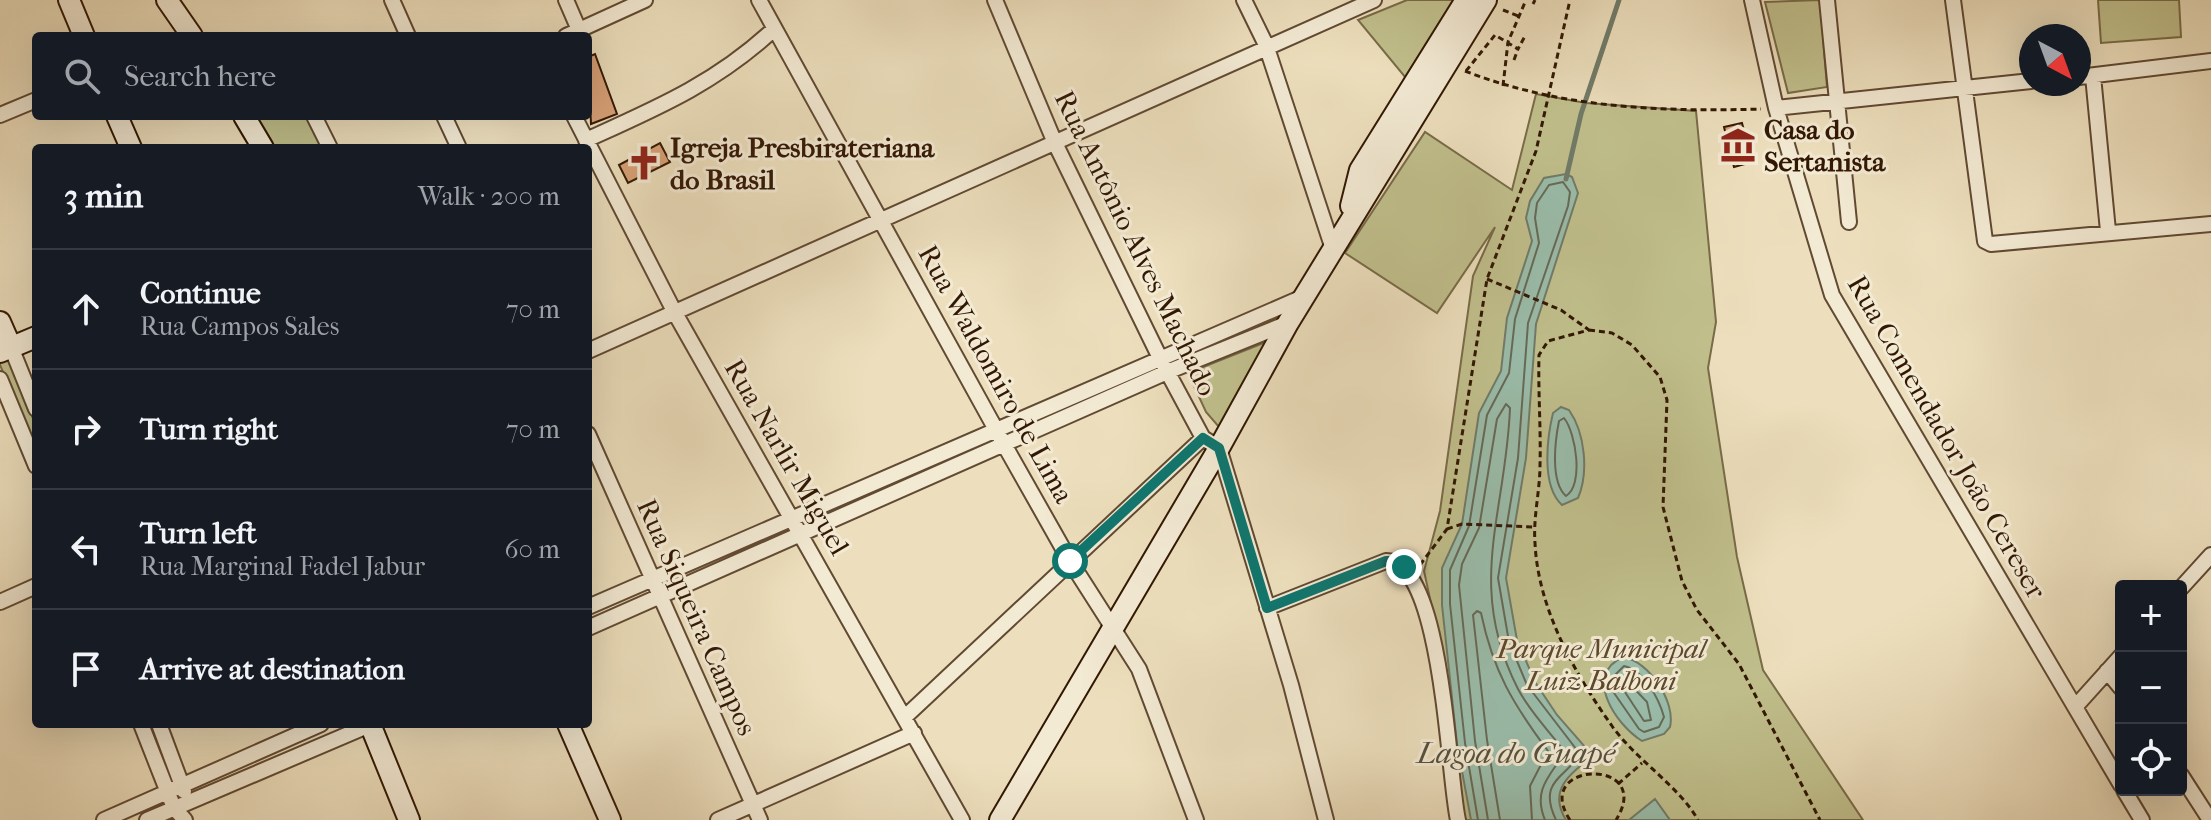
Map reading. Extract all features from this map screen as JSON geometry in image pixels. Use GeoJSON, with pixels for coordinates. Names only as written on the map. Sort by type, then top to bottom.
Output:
{"type":"FeatureCollection","features":[{"type":"Feature","properties":{"kind":"main road"},"geometry":{"type":"LineString","coordinates":[[69,0],[82,32]]}},
{"type":"Feature","properties":{"kind":"main road"},"geometry":{"type":"LineString","coordinates":[[167,0],[189,32]]}},
{"type":"Feature","properties":{"kind":"main road"},"geometry":{"type":"LineString","coordinates":[[1345,230],[1360,170],[1466,0]]}},
{"type":"Feature","properties":{"kind":"main road"},"geometry":{"type":"LineString","coordinates":[[1000,820],[1114,626],[1211,443],[1345,230],[1457,67],[1486,0]]}},
{"type":"Feature","properties":{"kind":"main road"},"geometry":{"type":"LineString","coordinates":[[119,120],[129,144]]}},
{"type":"Feature","properties":{"kind":"main road"},"geometry":{"type":"LineString","coordinates":[[246,120],[261,144]]}},
{"type":"Feature","properties":{"kind":"main road"},"geometry":{"type":"LineString","coordinates":[[0,322],[6,350],[32,339]]}},
{"type":"Feature","properties":{"kind":"main road"},"geometry":{"type":"LineString","coordinates":[[373,728],[409,820]]}},
{"type":"Feature","properties":{"kind":"main road"},"geometry":{"type":"LineString","coordinates":[[570,728],[610,820]]}},
{"type":"Feature","properties":{"kind":"street"},"geometry":{"type":"LineString","coordinates":[[392,0],[406,32]]}},
{"type":"Feature","properties":{"kind":"street"},"geometry":{"type":"LineString","coordinates":[[566,0],[573,32]]}},
{"type":"Feature","properties":{"kind":"street"},"geometry":{"type":"LineString","coordinates":[[575,32],[645,0]]}},
{"type":"Feature","properties":{"kind":"street","name":"Rua Waldomiro de Lima"},"geometry":{"type":"LineString","coordinates":[[759,0],[1070,561],[1114,626],[1150,695],[1196,820]]}},
{"type":"Feature","properties":{"kind":"street","name":"Rua Antônio Alves Machado"},"geometry":{"type":"LineString","coordinates":[[995,0],[1055,143],[1164,365],[1211,443],[1291,685],[1326,820]]}},
{"type":"Feature","properties":{"kind":"street"},"geometry":{"type":"LineString","coordinates":[[1244,0],[1266,45],[1333,249]]}},
{"type":"Feature","properties":{"kind":"street"},"geometry":{"type":"LineString","coordinates":[[592,349],[882,222],[1266,45],[1374,0]]}},
{"type":"Feature","properties":{"kind":"street","name":"Rua Comendador João Cereser"},"geometry":{"type":"LineString","coordinates":[[1752,0],[1776,108],[1832,295],[1964,524],[2115,776]]}},
{"type":"Feature","properties":{"kind":"street"},"geometry":{"type":"LineString","coordinates":[[1827,0],[1849,222]]}},
{"type":"Feature","properties":{"kind":"street"},"geometry":{"type":"LineString","coordinates":[[1953,0],[1982,235],[1991,244],[2211,224]]}},
{"type":"Feature","properties":{"kind":"street"},"geometry":{"type":"LineString","coordinates":[[586,140],[683,97],[723,72],[774,29]]}},
{"type":"Feature","properties":{"kind":"street"},"geometry":{"type":"LineString","coordinates":[[2091,75],[2211,61]]}},
{"type":"Feature","properties":{"kind":"street"},"geometry":{"type":"LineString","coordinates":[[1776,108],[2019,82]]}},
{"type":"Feature","properties":{"kind":"street"},"geometry":{"type":"LineString","coordinates":[[2089,96],[2108,231]]}},
{"type":"Feature","properties":{"kind":"street"},"geometry":{"type":"LineString","coordinates":[[0,115],[32,102]]}},
{"type":"Feature","properties":{"kind":"street"},"geometry":{"type":"LineString","coordinates":[[316,120],[328,144]]}},
{"type":"Feature","properties":{"kind":"street"},"geometry":{"type":"LineString","coordinates":[[446,120],[457,144]]}},
{"type":"Feature","properties":{"kind":"street","name":"Rua Narlir Miguel"},"geometry":{"type":"LineString","coordinates":[[576,120],[588,144]]}},
{"type":"Feature","properties":{"kind":"street","name":"Rua Narlir Miguel"},"geometry":{"type":"LineString","coordinates":[[592,152],[675,313],[906,716],[962,820]]}},
{"type":"Feature","properties":{"kind":"street"},"geometry":{"type":"LineString","coordinates":[[592,626],[1005,446],[1303,297]]}},
{"type":"Feature","properties":{"kind":"street"},"geometry":{"type":"LineString","coordinates":[[592,605],[997,431],[1164,365],[1288,323]]}},
{"type":"Feature","properties":{"kind":"street"},"geometry":{"type":"LineString","coordinates":[[6,350],[32,401]]}},
{"type":"Feature","properties":{"kind":"street"},"geometry":{"type":"LineString","coordinates":[[0,379],[32,456]]}},
{"type":"Feature","properties":{"kind":"street","name":"Rua Siqueira Campos"},"geometry":{"type":"LineString","coordinates":[[592,443],[760,820]]}},
{"type":"Feature","properties":{"kind":"street"},"geometry":{"type":"LineString","coordinates":[[906,716],[1070,561],[1211,443]]}},
{"type":"Feature","properties":{"kind":"street"},"geometry":{"type":"LineString","coordinates":[[905,471],[911,486]]}},
{"type":"Feature","properties":{"kind":"street"},"geometry":{"type":"LineString","coordinates":[[851,494],[857,510]]}},
{"type":"Feature","properties":{"kind":"street"},"geometry":{"type":"LineString","coordinates":[[2187,581],[2211,555]]}},
{"type":"Feature","properties":{"kind":"street"},"geometry":{"type":"LineString","coordinates":[[1267,608],[1386,561],[1396,561],[1413,579],[1429,625],[1439,669],[1458,820]]}},
{"type":"Feature","properties":{"kind":"street"},"geometry":{"type":"LineString","coordinates":[[0,602],[32,588]]}},
{"type":"Feature","properties":{"kind":"street"},"geometry":{"type":"LineString","coordinates":[[2076,706],[2115,662]]}},
{"type":"Feature","properties":{"kind":"street"},"geometry":{"type":"LineString","coordinates":[[2107,671],[2115,681]]}},
{"type":"Feature","properties":{"kind":"street"},"geometry":{"type":"LineString","coordinates":[[143,728],[174,808],[185,820]]}},
{"type":"Feature","properties":{"kind":"street"},"geometry":{"type":"LineString","coordinates":[[161,728],[188,802],[185,820]]}},
{"type":"Feature","properties":{"kind":"street"},"geometry":{"type":"LineString","coordinates":[[104,820],[312,728]]}},
{"type":"Feature","properties":{"kind":"street"},"geometry":{"type":"LineString","coordinates":[[147,820],[362,728]]}},
{"type":"Feature","properties":{"kind":"street"},"geometry":{"type":"LineString","coordinates":[[718,820],[914,733]]}},
{"type":"Feature","properties":{"kind":"street"},"geometry":{"type":"LineString","coordinates":[[261,751],[268,768]]}},
{"type":"Feature","properties":{"kind":"street"},"geometry":{"type":"LineString","coordinates":[[2187,784],[2210,820]]}},
{"type":"Feature","properties":{"kind":"street","name":"Rua Comendador João Cereser"},"geometry":{"type":"LineString","coordinates":[[2127,796],[2142,820]]}},
{"type":"Feature","properties":{"kind":"path"},"geometry":{"type":"LineString","coordinates":[[1503,86],[1508,42],[1526,0]]}},
{"type":"Feature","properties":{"kind":"path"},"geometry":{"type":"LineString","coordinates":[[1447,529],[1487,279],[1527,177],[1551,98],[1570,0]]}},
{"type":"Feature","properties":{"kind":"path"},"geometry":{"type":"LineString","coordinates":[[1518,49],[1495,35],[1457,67],[1503,86],[1586,103],[1696,111],[1776,108]]}},
{"type":"Feature","properties":{"kind":"path"},"geometry":{"type":"LineString","coordinates":[[1514,60],[1525,36]]}},
{"type":"Feature","properties":{"kind":"path"},"geometry":{"type":"LineString","coordinates":[[1487,279],[1572,316],[1589,330]]}},
{"type":"Feature","properties":{"kind":"path"},"geometry":{"type":"LineString","coordinates":[[1698,820],[1683,800],[1642,763],[1594,701],[1564,647],[1544,591],[1535,527],[1540,468],[1539,355],[1548,341],[1589,330],[1612,333],[1632,345],[1660,377],[1667,400],[1663,507],[1682,581],[1697,610],[1739,664],[1820,820]]}},
{"type":"Feature","properties":{"kind":"path"},"geometry":{"type":"LineString","coordinates":[[1413,579],[1428,550],[1447,529],[1462,524],[1535,527]]}},
{"type":"Feature","properties":{"kind":"path"},"geometry":{"type":"LineString","coordinates":[[1618,785],[1642,763]]}},
{"type":"Feature","properties":{"kind":"path"},"geometry":{"type":"LineString","coordinates":[[1570,820],[1563,804],[1564,794],[1576,777],[1595,771],[1613,778],[1618,785],[1623,804],[1616,820]]}},
{"type":"Feature","properties":{"kind":"green space"},"geometry":{"type":"Polygon","coordinates":[[[1407,0],[1460,0],[1410,83],[1358,20],[1407,0]]]}},
{"type":"Feature","properties":{"kind":"green space"},"geometry":{"type":"Polygon","coordinates":[[[1820,0],[1827,87],[1788,93],[1765,2],[1820,0]]]}},
{"type":"Feature","properties":{"kind":"green space"},"geometry":{"type":"Polygon","coordinates":[[[2098,0],[2179,0],[2181,37],[2101,43],[2098,0]]]}},
{"type":"Feature","properties":{"kind":"green space","name":"Parque Municipal Luiz Balboni"},"geometry":{"type":"Polygon","coordinates":[[[1536,94],[1586,103],[1696,111],[1716,322],[1708,368],[1737,557],[1763,670],[1863,820],[1463,820],[1444,663],[1424,571],[1440,511],[1473,276],[1495,227],[1437,313],[1345,253],[1425,132],[1512,190],[1536,94]]]}},
{"type":"Feature","properties":{"kind":"green space"},"geometry":{"type":"Polygon","coordinates":[[[258,120],[308,120],[320,144],[272,144],[258,120]]]}},
{"type":"Feature","properties":{"kind":"green space"},"geometry":{"type":"Polygon","coordinates":[[[0,337],[32,416],[32,442],[0,365],[0,337]]]}},
{"type":"Feature","properties":{"kind":"green space"},"geometry":{"type":"Polygon","coordinates":[[[1266,342],[1219,427],[1206,412],[1188,373],[1266,342]]]}},
{"type":"Feature","properties":{"kind":"water","name":"Lagoa do Guapé"},"geometry":{"type":"Polygon","coordinates":[[[1566,174],[1572,177],[1578,193],[1536,324],[1526,458],[1506,578],[1517,640],[1535,682],[1557,715],[1593,756],[1570,776],[1560,791],[1559,800],[1566,820],[1471,820],[1457,744],[1442,605],[1442,568],[1462,524],[1479,413],[1501,371],[1507,318],[1532,241],[1526,218],[1530,201],[1544,178],[1566,174]]]}},
{"type":"Feature","properties":{"kind":"water"},"geometry":{"type":"Polygon","coordinates":[[[1561,407],[1569,410],[1574,419],[1584,453],[1578,498],[1562,505],[1551,486],[1547,461],[1553,413],[1561,407]]]}},
{"type":"Feature","properties":{"kind":"water"},"geometry":{"type":"Polygon","coordinates":[[[1623,657],[1633,660],[1651,674],[1665,695],[1671,717],[1670,727],[1664,734],[1642,741],[1622,723],[1607,699],[1605,675],[1611,665],[1623,657]]]}},
{"type":"Feature","properties":{"kind":"water","name":"Lagoa do Guapé"},"geometry":{"type":"Polygon","coordinates":[[[1655,799],[1670,820],[1629,820],[1655,799]]]}},
{"type":"Feature","properties":{"kind":"building"},"geometry":{"type":"Polygon","coordinates":[[[595,54],[617,114],[591,124],[592,120],[592,55],[595,54]]]}},
{"type":"Feature","properties":{"kind":"building","name":"Casa do Sertanista"},"geometry":{"type":"Polygon","coordinates":[[[1742,123],[1752,162],[1734,167],[1724,127],[1742,123]]]}},
{"type":"Feature","properties":{"kind":"building","name":"Igreja Presbirateriana do Brasil"},"geometry":{"type":"Polygon","coordinates":[[[660,143],[670,162],[628,183],[619,165],[660,143]]]}},
{"type":"Feature","properties":{"kind":"waterway"},"geometry":{"type":"LineString","coordinates":[[1566,179],[1581,114],[1619,0]]}},
{"type":"Feature","properties":{"kind":"place","name":"Casa do Sertanista"},"geometry":{"type":"Point","coordinates":[1738,145]}},
{"type":"Feature","properties":{"kind":"place","name":"Igreja Presbirateriana do Brasil"},"geometry":{"type":"Point","coordinates":[644,163]}},
{"type":"Feature","properties":{"kind":"route"},"geometry":{"type":"LineString","coordinates":[[1070,561],[1203,438],[1219,448],[1267,608],[1386,561],[1396,561],[1404,567]]}}]}
